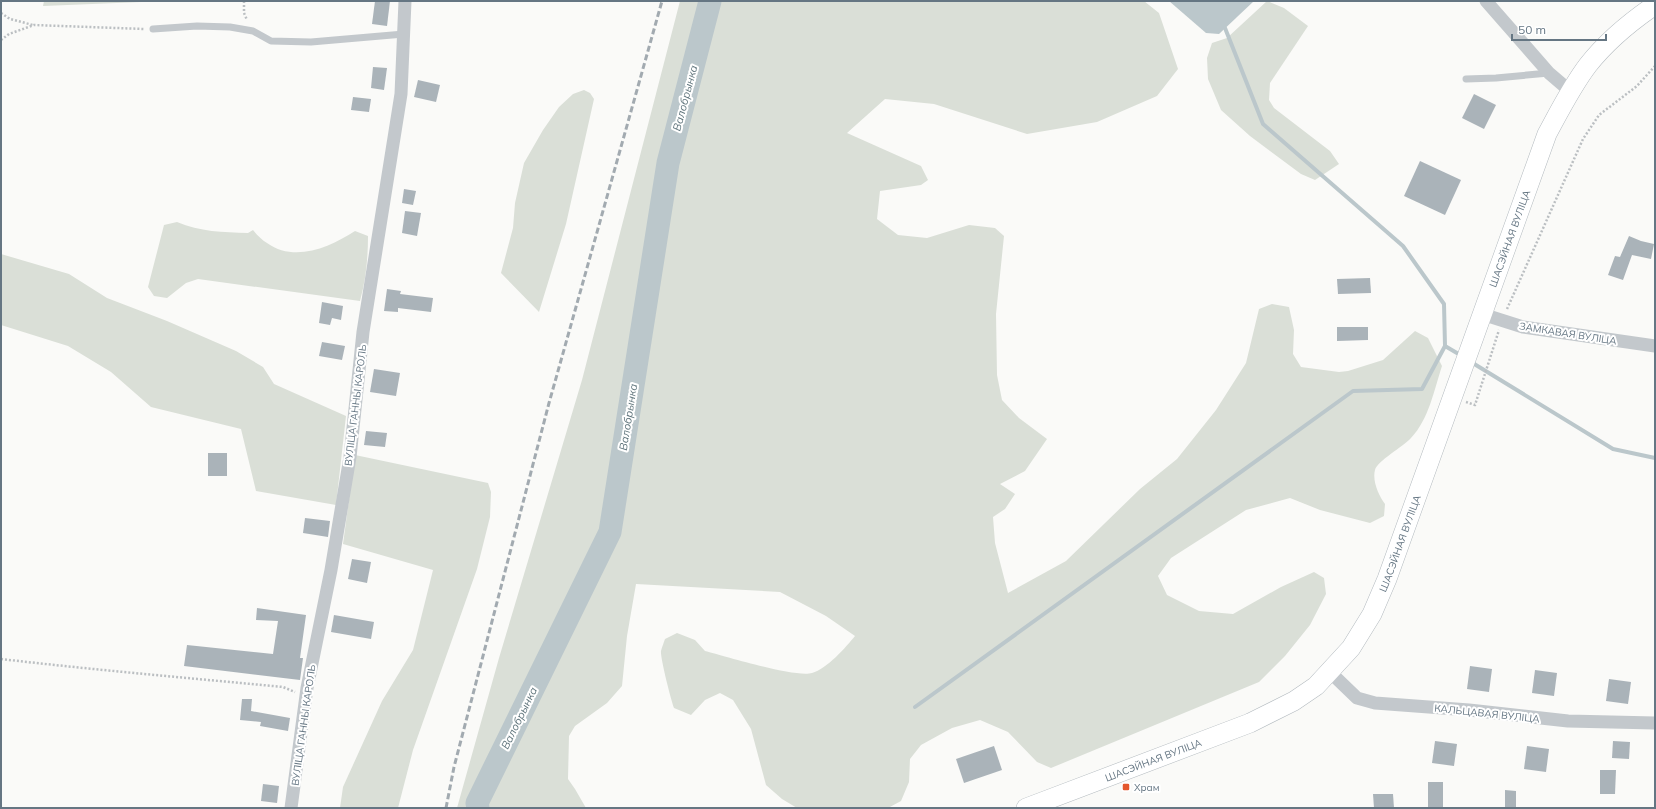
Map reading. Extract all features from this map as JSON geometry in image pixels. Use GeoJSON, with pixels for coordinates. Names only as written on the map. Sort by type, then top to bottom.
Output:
{"type":"FeatureCollection","features":[{"type":"Feature","properties":{"kind":"main road","name":"ШАСЭЙНАЯ ВУЛІЦА"},"geometry":{"type":"LineString","coordinates":[[1026,808],[1250,722],[1294,701],[1316,686],[1352,648],[1375,607],[1387,579],[1547,134],[1570,91],[1589,64],[1623,28],[1655,5]]}},
{"type":"Feature","properties":{"kind":"street","name":"ВУЛІЦА ГАННЫ КАРОЛЬ"},"geometry":{"type":"LineString","coordinates":[[291,808],[306,696],[331,570],[350,457],[363,332],[401,94],[405,1]]}},
{"type":"Feature","properties":{"kind":"street"},"geometry":{"type":"LineString","coordinates":[[1486,1],[1548,73],[1570,91]]}},
{"type":"Feature","properties":{"kind":"street","name":"ЗАМКАВАЯ ВУЛІЦА"},"geometry":{"type":"LineString","coordinates":[[1481,317],[1523,327],[1655,346]]}},
{"type":"Feature","properties":{"kind":"street","name":"КАЛЬЦАВАЯ ВУЛІЦА"},"geometry":{"type":"LineString","coordinates":[[1330,672],[1357,698],[1375,703],[1470,710],[1568,721],[1655,723]]}},
{"type":"Feature","properties":{"kind":"lane"},"geometry":{"type":"LineString","coordinates":[[153,30],[197,26],[230,27],[253,31],[271,41],[311,42],[404,34]]}},
{"type":"Feature","properties":{"kind":"lane"},"geometry":{"type":"LineString","coordinates":[[1466,79],[1548,73]]}},
{"type":"Feature","properties":{"kind":"path"},"geometry":{"type":"LineString","coordinates":[[244,1],[244,13],[253,31]]}},
{"type":"Feature","properties":{"kind":"path"},"geometry":{"type":"LineString","coordinates":[[1,13],[10,19],[34,26],[153,30]]}},
{"type":"Feature","properties":{"kind":"path"},"geometry":{"type":"LineString","coordinates":[[1,40],[9,34],[34,26]]}},
{"type":"Feature","properties":{"kind":"path"},"geometry":{"type":"LineString","coordinates":[[1453,397],[1475,405],[1502,321],[1583,139],[1599,115],[1612,103],[1637,86],[1655,66]]}},
{"type":"Feature","properties":{"kind":"path"},"geometry":{"type":"LineString","coordinates":[[1,659],[90,670],[184,677],[283,688],[306,696]]}},
{"type":"Feature","properties":{"kind":"shaded area"},"geometry":{"type":"Polygon","coordinates":[[[44,1],[166,1],[43,6],[44,1]]]}},
{"type":"Feature","properties":{"kind":"shaded area"},"geometry":{"type":"Polygon","coordinates":[[[680,1],[1144,1],[1159,13],[1178,69],[1157,96],[1097,122],[1027,134],[934,104],[885,99],[847,133],[921,166],[928,180],[921,185],[880,191],[877,219],[898,235],[927,238],[969,225],[995,228],[1004,236],[996,314],[997,375],[1002,400],[1019,418],[1047,439],[1025,471],[1000,484],[1015,494],[1005,509],[993,517],[995,543],[1008,593],[1066,561],[1140,489],[1177,459],[1216,410],[1246,363],[1259,309],[1272,304],[1289,307],[1294,330],[1293,354],[1301,367],[1339,372],[1348,371],[1383,360],[1415,331],[1428,338],[1442,366],[1427,413],[1417,430],[1407,442],[1380,462],[1375,470],[1374,479],[1380,497],[1385,504],[1384,516],[1370,523],[1320,510],[1290,498],[1246,510],[1171,558],[1158,576],[1167,595],[1199,611],[1233,614],[1281,587],[1314,572],[1324,578],[1326,594],[1310,625],[1285,656],[1259,682],[1051,768],[1037,762],[1008,732],[980,720],[952,728],[921,745],[910,759],[909,782],[901,801],[888,808],[797,808],[782,799],[766,785],[751,729],[733,700],[720,693],[705,700],[691,715],[674,708],[662,661],[662,646],[665,639],[677,633],[695,640],[705,651],[776,670],[803,674],[818,671],[824,667],[847,646],[855,636],[826,616],[780,592],[636,584],[627,636],[622,686],[607,703],[575,726],[569,736],[568,779],[586,808],[457,808],[499,658],[582,380],[680,1]]]}},
{"type":"Feature","properties":{"kind":"shaded area"},"geometry":{"type":"Polygon","coordinates":[[[1169,1],[1254,1],[1219,34],[1206,33],[1169,1]]]}},
{"type":"Feature","properties":{"kind":"shaded area"},"geometry":{"type":"Polygon","coordinates":[[[1267,1],[1284,8],[1308,26],[1270,83],[1269,100],[1274,108],[1330,151],[1339,164],[1315,180],[1301,174],[1250,136],[1221,110],[1208,79],[1207,58],[1212,43],[1227,38],[1267,1]]]}},
{"type":"Feature","properties":{"kind":"shaded area"},"geometry":{"type":"Polygon","coordinates":[[[584,90],[590,93],[594,99],[566,224],[539,312],[501,273],[513,228],[515,203],[524,163],[543,130],[559,107],[573,94],[584,90]]]}},
{"type":"Feature","properties":{"kind":"shaded area"},"geometry":{"type":"Polygon","coordinates":[[[177,222],[194,228],[212,231],[248,233],[253,230],[267,243],[278,249],[289,252],[301,252],[324,247],[355,231],[368,236],[368,252],[364,285],[360,301],[198,279],[186,283],[167,298],[154,296],[148,287],[164,225],[177,222]]]}},
{"type":"Feature","properties":{"kind":"shaded area"},"geometry":{"type":"Polygon","coordinates":[[[1,254],[69,274],[107,298],[167,321],[236,351],[263,367],[274,384],[346,416],[336,505],[256,491],[241,429],[151,407],[111,372],[68,346],[1,325],[1,254]]]}},
{"type":"Feature","properties":{"kind":"shaded area"},"geometry":{"type":"Polygon","coordinates":[[[355,455],[488,483],[491,492],[490,517],[477,569],[413,750],[398,808],[340,808],[343,787],[382,701],[413,650],[433,570],[343,544],[355,455]]]}},
{"type":"Feature","properties":{"kind":"building"},"geometry":{"type":"Polygon","coordinates":[[[375,1],[390,1],[387,26],[372,24],[375,1]]]}},
{"type":"Feature","properties":{"kind":"building"},"geometry":{"type":"Polygon","coordinates":[[[373,67],[387,68],[384,90],[371,88],[373,67]]]}},
{"type":"Feature","properties":{"kind":"building"},"geometry":{"type":"Polygon","coordinates":[[[418,80],[440,85],[436,102],[414,97],[418,80]]]}},
{"type":"Feature","properties":{"kind":"building"},"geometry":{"type":"Polygon","coordinates":[[[1474,94],[1496,105],[1484,129],[1462,118],[1474,94]]]}},
{"type":"Feature","properties":{"kind":"building"},"geometry":{"type":"Polygon","coordinates":[[[353,97],[371,99],[369,112],[351,110],[353,97]]]}},
{"type":"Feature","properties":{"kind":"building"},"geometry":{"type":"Polygon","coordinates":[[[1420,161],[1461,180],[1445,215],[1404,196],[1420,161]]]}},
{"type":"Feature","properties":{"kind":"building"},"geometry":{"type":"Polygon","coordinates":[[[404,189],[416,191],[413,205],[402,203],[404,189]]]}},
{"type":"Feature","properties":{"kind":"building"},"geometry":{"type":"Polygon","coordinates":[[[405,211],[421,213],[417,236],[402,233],[405,211]]]}},
{"type":"Feature","properties":{"kind":"building"},"geometry":{"type":"Polygon","coordinates":[[[1629,236],[1654,244],[1651,259],[1632,255],[1623,280],[1608,275],[1615,256],[1620,257],[1629,236]]]}},
{"type":"Feature","properties":{"kind":"building"},"geometry":{"type":"Polygon","coordinates":[[[1370,278],[1371,293],[1338,294],[1337,279],[1370,278]]]}},
{"type":"Feature","properties":{"kind":"building"},"geometry":{"type":"Polygon","coordinates":[[[387,289],[401,291],[400,294],[433,298],[431,312],[398,308],[398,312],[384,311],[387,289]]]}},
{"type":"Feature","properties":{"kind":"building"},"geometry":{"type":"Polygon","coordinates":[[[322,302],[343,306],[341,320],[332,318],[330,325],[319,323],[322,302]]]}},
{"type":"Feature","properties":{"kind":"building"},"geometry":{"type":"Polygon","coordinates":[[[1337,327],[1368,327],[1368,340],[1337,341],[1337,327]]]}},
{"type":"Feature","properties":{"kind":"building"},"geometry":{"type":"Polygon","coordinates":[[[322,342],[345,346],[342,360],[319,356],[322,342]]]}},
{"type":"Feature","properties":{"kind":"building"},"geometry":{"type":"Polygon","coordinates":[[[374,369],[400,373],[396,396],[370,392],[374,369]]]}},
{"type":"Feature","properties":{"kind":"building"},"geometry":{"type":"Polygon","coordinates":[[[366,431],[387,433],[385,447],[364,445],[366,431]]]}},
{"type":"Feature","properties":{"kind":"building"},"geometry":{"type":"Polygon","coordinates":[[[208,453],[227,453],[227,476],[208,476],[208,453]]]}},
{"type":"Feature","properties":{"kind":"building"},"geometry":{"type":"Polygon","coordinates":[[[305,518],[330,521],[328,537],[303,533],[305,518]]]}},
{"type":"Feature","properties":{"kind":"building"},"geometry":{"type":"Polygon","coordinates":[[[352,559],[371,562],[367,583],[348,579],[352,559]]]}},
{"type":"Feature","properties":{"kind":"building"},"geometry":{"type":"Polygon","coordinates":[[[257,608],[306,615],[300,658],[303,658],[300,680],[184,666],[187,645],[273,654],[278,621],[256,620],[257,608]]]}},
{"type":"Feature","properties":{"kind":"building"},"geometry":{"type":"Polygon","coordinates":[[[334,615],[374,622],[371,639],[331,632],[334,615]]]}},
{"type":"Feature","properties":{"kind":"building"},"geometry":{"type":"Polygon","coordinates":[[[1470,666],[1492,669],[1489,692],[1467,689],[1470,666]]]}},
{"type":"Feature","properties":{"kind":"building"},"geometry":{"type":"Polygon","coordinates":[[[1535,670],[1557,673],[1554,696],[1532,693],[1535,670]]]}},
{"type":"Feature","properties":{"kind":"building"},"geometry":{"type":"Polygon","coordinates":[[[1609,679],[1631,682],[1628,704],[1606,701],[1609,679]]]}},
{"type":"Feature","properties":{"kind":"building"},"geometry":{"type":"Polygon","coordinates":[[[242,699],[252,699],[251,711],[290,718],[288,731],[260,726],[261,722],[240,720],[242,699]]]}},
{"type":"Feature","properties":{"kind":"building"},"geometry":{"type":"Polygon","coordinates":[[[1435,741],[1457,744],[1454,766],[1432,763],[1435,741]]]}},
{"type":"Feature","properties":{"kind":"building"},"geometry":{"type":"Polygon","coordinates":[[[1613,741],[1630,742],[1629,759],[1612,758],[1613,741]]]}},
{"type":"Feature","properties":{"kind":"building"},"geometry":{"type":"Polygon","coordinates":[[[994,746],[1002,770],[964,783],[956,759],[994,746]]]}},
{"type":"Feature","properties":{"kind":"building"},"geometry":{"type":"Polygon","coordinates":[[[1527,746],[1549,749],[1546,772],[1524,769],[1527,746]]]}},
{"type":"Feature","properties":{"kind":"building"},"geometry":{"type":"Polygon","coordinates":[[[1600,770],[1616,770],[1615,794],[1600,794],[1600,770]]]}},
{"type":"Feature","properties":{"kind":"building"},"geometry":{"type":"Polygon","coordinates":[[[1428,782],[1443,782],[1443,807],[1428,807],[1428,782]]]}},
{"type":"Feature","properties":{"kind":"building"},"geometry":{"type":"Polygon","coordinates":[[[263,784],[279,786],[277,803],[261,801],[263,784]]]}},
{"type":"Feature","properties":{"kind":"building"},"geometry":{"type":"Polygon","coordinates":[[[1505,790],[1516,791],[1516,808],[1505,808],[1505,790]]]}},
{"type":"Feature","properties":{"kind":"building"},"geometry":{"type":"Polygon","coordinates":[[[1373,794],[1393,794],[1394,808],[1374,808],[1373,794]]]}},
{"type":"Feature","properties":{"kind":"waterway","name":"Валобрынка"},"geometry":{"type":"LineString","coordinates":[[478,808],[477,803],[610,532],[668,163],[710,1]]}},
{"type":"Feature","properties":{"kind":"waterway"},"geometry":{"type":"LineString","coordinates":[[1225,28],[1263,124],[1403,246],[1444,304],[1445,346],[1462,356]]}},
{"type":"Feature","properties":{"kind":"waterway"},"geometry":{"type":"LineString","coordinates":[[915,707],[1353,391],[1422,389],[1445,346]]}},
{"type":"Feature","properties":{"kind":"waterway"},"geometry":{"type":"LineString","coordinates":[[1471,362],[1613,449],[1655,458]]}},
{"type":"Feature","properties":{"kind":"railway"},"geometry":{"type":"LineString","coordinates":[[446,808],[454,767],[549,403],[662,1]]}},
{"type":"Feature","properties":{"kind":"place","name":"Храм"},"geometry":{"type":"Point","coordinates":[1126,787]}}]}
